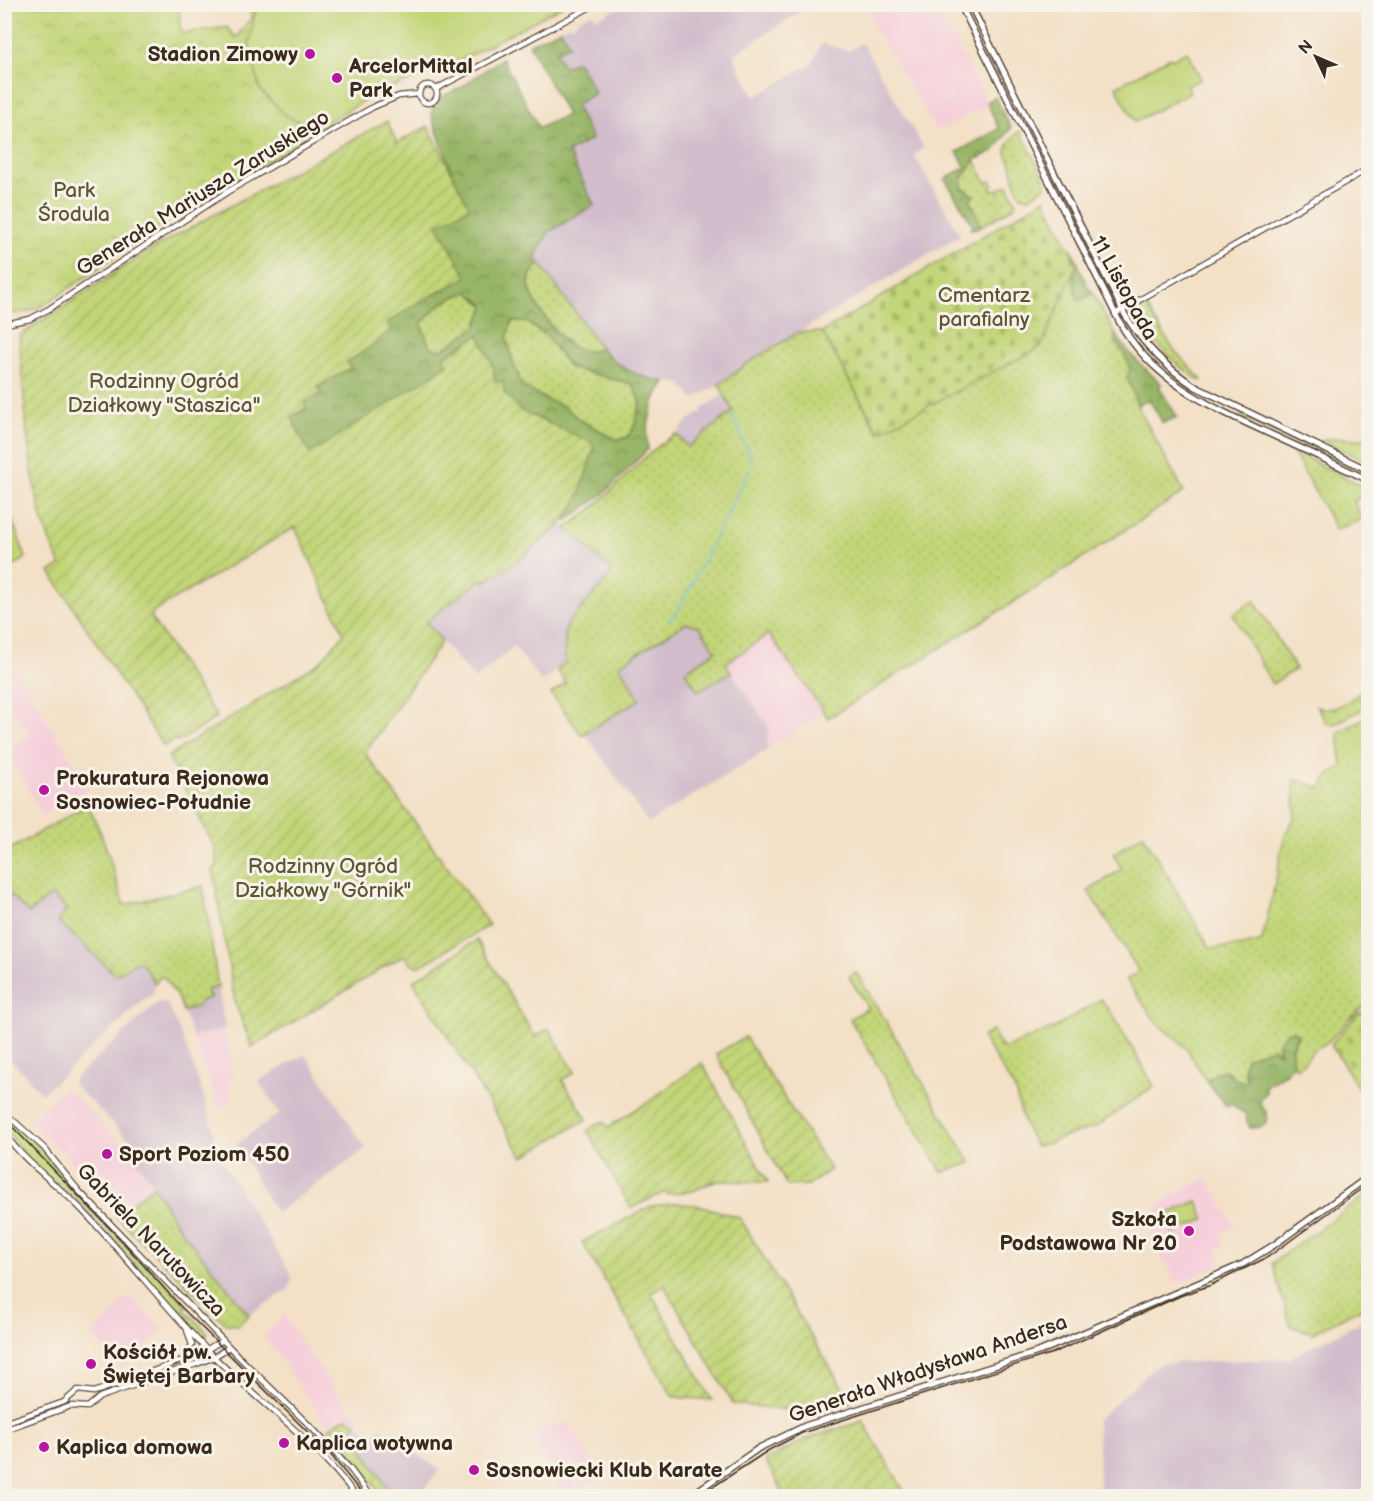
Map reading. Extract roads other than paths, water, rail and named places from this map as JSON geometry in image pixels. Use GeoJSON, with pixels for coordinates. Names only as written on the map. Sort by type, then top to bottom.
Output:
{"type":"FeatureCollection","features":[{"type":"Feature","properties":{"kind":"main road","name":"11 Listopada"},"geometry":{"type":"LineString","coordinates":[[960,4],[1115,314],[1129,338],[1144,356],[1170,381],[1191,394],[1235,418],[1368,480]]}},
{"type":"Feature","properties":{"kind":"main road","name":"11 Listopada"},"geometry":{"type":"LineString","coordinates":[[970,4],[1122,310],[1156,355],[1181,378],[1220,400],[1368,470]]}},
{"type":"Feature","properties":{"kind":"main road"},"geometry":{"type":"LineString","coordinates":[[1020,123],[1027,119]]}},
{"type":"Feature","properties":{"kind":"main road"},"geometry":{"type":"LineString","coordinates":[[1052,188],[1059,184]]}},
{"type":"Feature","properties":{"kind":"main road"},"geometry":{"type":"LineString","coordinates":[[1071,225],[1078,222]]}},
{"type":"Feature","properties":{"kind":"main road","name":"Generała Władysława Andersa"},"geometry":{"type":"LineString","coordinates":[[690,1497],[759,1448],[805,1426],[1041,1351],[1244,1263],[1281,1240],[1368,1177]]}},
{"type":"Feature","properties":{"kind":"street"},"geometry":{"type":"LineString","coordinates":[[436,89],[596,4]]}},
{"type":"Feature","properties":{"kind":"street"},"geometry":{"type":"LineString","coordinates":[[426,85],[436,89],[436,99],[430,103],[422,101],[419,94],[421,88],[426,85]]}},
{"type":"Feature","properties":{"kind":"street","name":"Generała Mariusza Zaruskiego"},"geometry":{"type":"LineString","coordinates":[[5,324],[30,319],[49,309],[227,192],[373,106],[399,96],[419,94]]}},
{"type":"Feature","properties":{"kind":"street"},"geometry":{"type":"LineString","coordinates":[[1115,314],[1368,169]]}},
{"type":"Feature","properties":{"kind":"street","name":"Gabriela Narutowicza"},"geometry":{"type":"LineString","coordinates":[[4,1112],[44,1148],[78,1190],[229,1347],[313,1429],[351,1470],[370,1497]]}},
{"type":"Feature","properties":{"kind":"street","name":"Gabriela Narutowicza"},"geometry":{"type":"LineString","coordinates":[[4,1133],[32,1166],[67,1194],[103,1231],[207,1350],[303,1436],[337,1472],[356,1497]]}},
{"type":"Feature","properties":{"kind":"street","name":"Gabriela Narutowicza"},"geometry":{"type":"LineString","coordinates":[[183,1360],[192,1345],[186,1328]]}},
{"type":"Feature","properties":{"kind":"street"},"geometry":{"type":"LineString","coordinates":[[4,1423],[64,1402],[78,1390],[90,1392],[115,1385],[207,1350],[223,1340]]}},
{"type":"Feature","properties":{"kind":"street"},"geometry":{"type":"LineString","coordinates":[[4,1430],[76,1405],[88,1407],[100,1397],[214,1357],[229,1347]]}},
{"type":"Feature","properties":{"kind":"street"},"geometry":{"type":"LineString","coordinates":[[90,1392],[94,1401]]}},
{"type":"Feature","properties":{"kind":"street"},"geometry":{"type":"LineString","coordinates":[[72,1396],[76,1405]]}},
{"type":"Feature","properties":{"kind":"waterway"},"geometry":{"type":"LineString","coordinates":[[669,620],[677,613],[754,465],[732,415]]}},
{"type":"Feature","properties":{"kind":"tram line"},"geometry":{"type":"LineString","coordinates":[[4,1118],[120,1239],[181,1307],[330,1454],[364,1496]]}},
{"type":"Feature","properties":{"kind":"tram line"},"geometry":{"type":"LineString","coordinates":[[699,1496],[769,1450],[802,1433],[1053,1353],[1180,1296],[1211,1285],[1268,1257],[1368,1184]]}},
{"type":"Feature","properties":{"kind":"place","name":"Stadion Zimowy"},"geometry":{"type":"Point","coordinates":[310,54]}},
{"type":"Feature","properties":{"kind":"place","name":"ArcelorMittal Park"},"geometry":{"type":"Point","coordinates":[337,78]}},
{"type":"Feature","properties":{"kind":"place","name":"Prokuratura Rejonowa Sosnowiec-Południe"},"geometry":{"type":"Point","coordinates":[44,790]}},
{"type":"Feature","properties":{"kind":"place","name":"Sport Poziom 450"},"geometry":{"type":"Point","coordinates":[107,1154]}},
{"type":"Feature","properties":{"kind":"place","name":"Szkoła Podstawowa Nr 20"},"geometry":{"type":"Point","coordinates":[1189,1231]}},
{"type":"Feature","properties":{"kind":"place","name":"Kościół pw. Świętej Barbary"},"geometry":{"type":"Point","coordinates":[91,1364]}},
{"type":"Feature","properties":{"kind":"place","name":"Kaplica wotywna"},"geometry":{"type":"Point","coordinates":[284,1443]}},
{"type":"Feature","properties":{"kind":"place","name":"Kaplica domowa"},"geometry":{"type":"Point","coordinates":[44,1447]}},
{"type":"Feature","properties":{"kind":"place","name":"Sosnowiecki Klub Karate"},"geometry":{"type":"Point","coordinates":[474,1470]}},
{"type":"Feature","properties":{"kind":"park label","name":"Park Środula"},"geometry":{"type":"Point","coordinates":[74,202]}},
{"type":"Feature","properties":{"kind":"park label","name":"Cmentarz parafialny"},"geometry":{"type":"Point","coordinates":[984,307]}},
{"type":"Feature","properties":{"kind":"park label","name":"Rodzinny Ogród Działkowy \"Staszica\""},"geometry":{"type":"Point","coordinates":[164,393]}},
{"type":"Feature","properties":{"kind":"park label","name":"Rodzinny Ogród Działkowy \"Górnik\""},"geometry":{"type":"Point","coordinates":[323,878]}}]}
